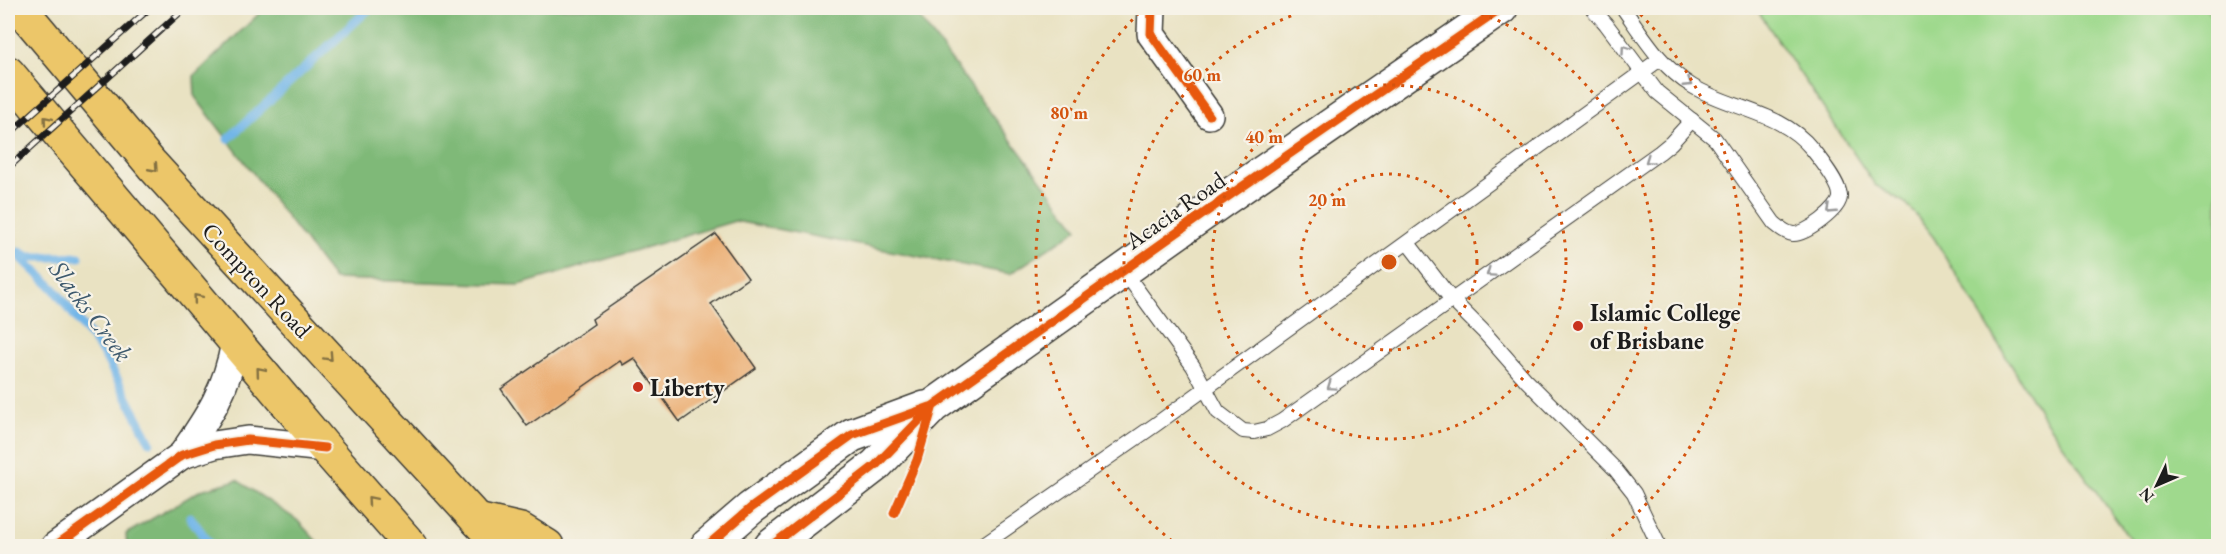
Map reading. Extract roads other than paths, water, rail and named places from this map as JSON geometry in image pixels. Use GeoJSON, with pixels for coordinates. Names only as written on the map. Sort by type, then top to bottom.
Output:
{"type":"FeatureCollection","features":[{"type":"Feature","properties":{"kind":"main road","name":"Compton Road"},"geometry":{"type":"LineString","coordinates":[[20,8],[159,173],[501,546]]}},
{"type":"Feature","properties":{"kind":"main road"},"geometry":{"type":"LineString","coordinates":[[8,73],[325,448],[411,546]]}},
{"type":"Feature","properties":{"kind":"main road"},"geometry":{"type":"LineString","coordinates":[[477,520],[521,530],[547,546]]}},
{"type":"Feature","properties":{"kind":"street"},"geometry":{"type":"LineString","coordinates":[[1152,8],[1151,34],[1209,115]]}},
{"type":"Feature","properties":{"kind":"street","name":"Acacia Road"},"geometry":{"type":"LineString","coordinates":[[771,546],[876,465],[933,406],[1123,270],[1501,8]]}},
{"type":"Feature","properties":{"kind":"street"},"geometry":{"type":"LineString","coordinates":[[182,455],[221,393],[228,377],[235,342]]}},
{"type":"Feature","properties":{"kind":"street","name":"Acacia Road"},"geometry":{"type":"LineString","coordinates":[[708,546],[751,508],[852,435],[933,406]]}},
{"type":"Feature","properties":{"kind":"street"},"geometry":{"type":"LineString","coordinates":[[55,546],[182,455],[214,445],[248,440],[325,448]]}},
{"type":"Feature","properties":{"kind":"lane"},"geometry":{"type":"LineString","coordinates":[[1592,8],[1662,96],[1715,139],[1773,223],[1786,232],[1794,234],[1802,232],[1829,214],[1840,202],[1838,188],[1818,156],[1806,142],[1784,124],[1766,115],[1709,95],[1673,72],[1660,59],[1623,8]]}},
{"type":"Feature","properties":{"kind":"lane"},"geometry":{"type":"LineString","coordinates":[[981,546],[1408,243],[1660,59]]}},
{"type":"Feature","properties":{"kind":"lane"},"geometry":{"type":"LineString","coordinates":[[1123,270],[1193,366],[1218,412],[1243,430],[1254,432],[1267,429],[1282,421],[1660,152],[1692,120]]}},
{"type":"Feature","properties":{"kind":"lane"},"geometry":{"type":"LineString","coordinates":[[1408,243],[1452,300],[1526,380],[1615,469],[1634,493],[1659,546]]}},
{"type":"Feature","properties":{"kind":"waterway"},"geometry":{"type":"LineString","coordinates":[[228,139],[370,8]]}},
{"type":"Feature","properties":{"kind":"waterway","name":"Slacks Creek"},"geometry":{"type":"LineString","coordinates":[[8,245],[54,289],[104,354],[150,442]]}},
{"type":"Feature","properties":{"kind":"waterway"},"geometry":{"type":"LineString","coordinates":[[20,252],[29,257],[79,257]]}},
{"type":"Feature","properties":{"kind":"waterway","name":"Slacks Creek"},"geometry":{"type":"LineString","coordinates":[[190,517],[211,546]]}},
{"type":"Feature","properties":{"kind":"railway"},"geometry":{"type":"LineString","coordinates":[[8,135],[150,8]]}},
{"type":"Feature","properties":{"kind":"railway"},"geometry":{"type":"LineString","coordinates":[[8,168],[185,8]]}},
{"type":"Feature","properties":{"kind":"place","name":"Islamic College of Brisbane"},"geometry":{"type":"Point","coordinates":[1578,326]}},
{"type":"Feature","properties":{"kind":"place","name":"Liberty"},"geometry":{"type":"Point","coordinates":[638,387]}}]}
